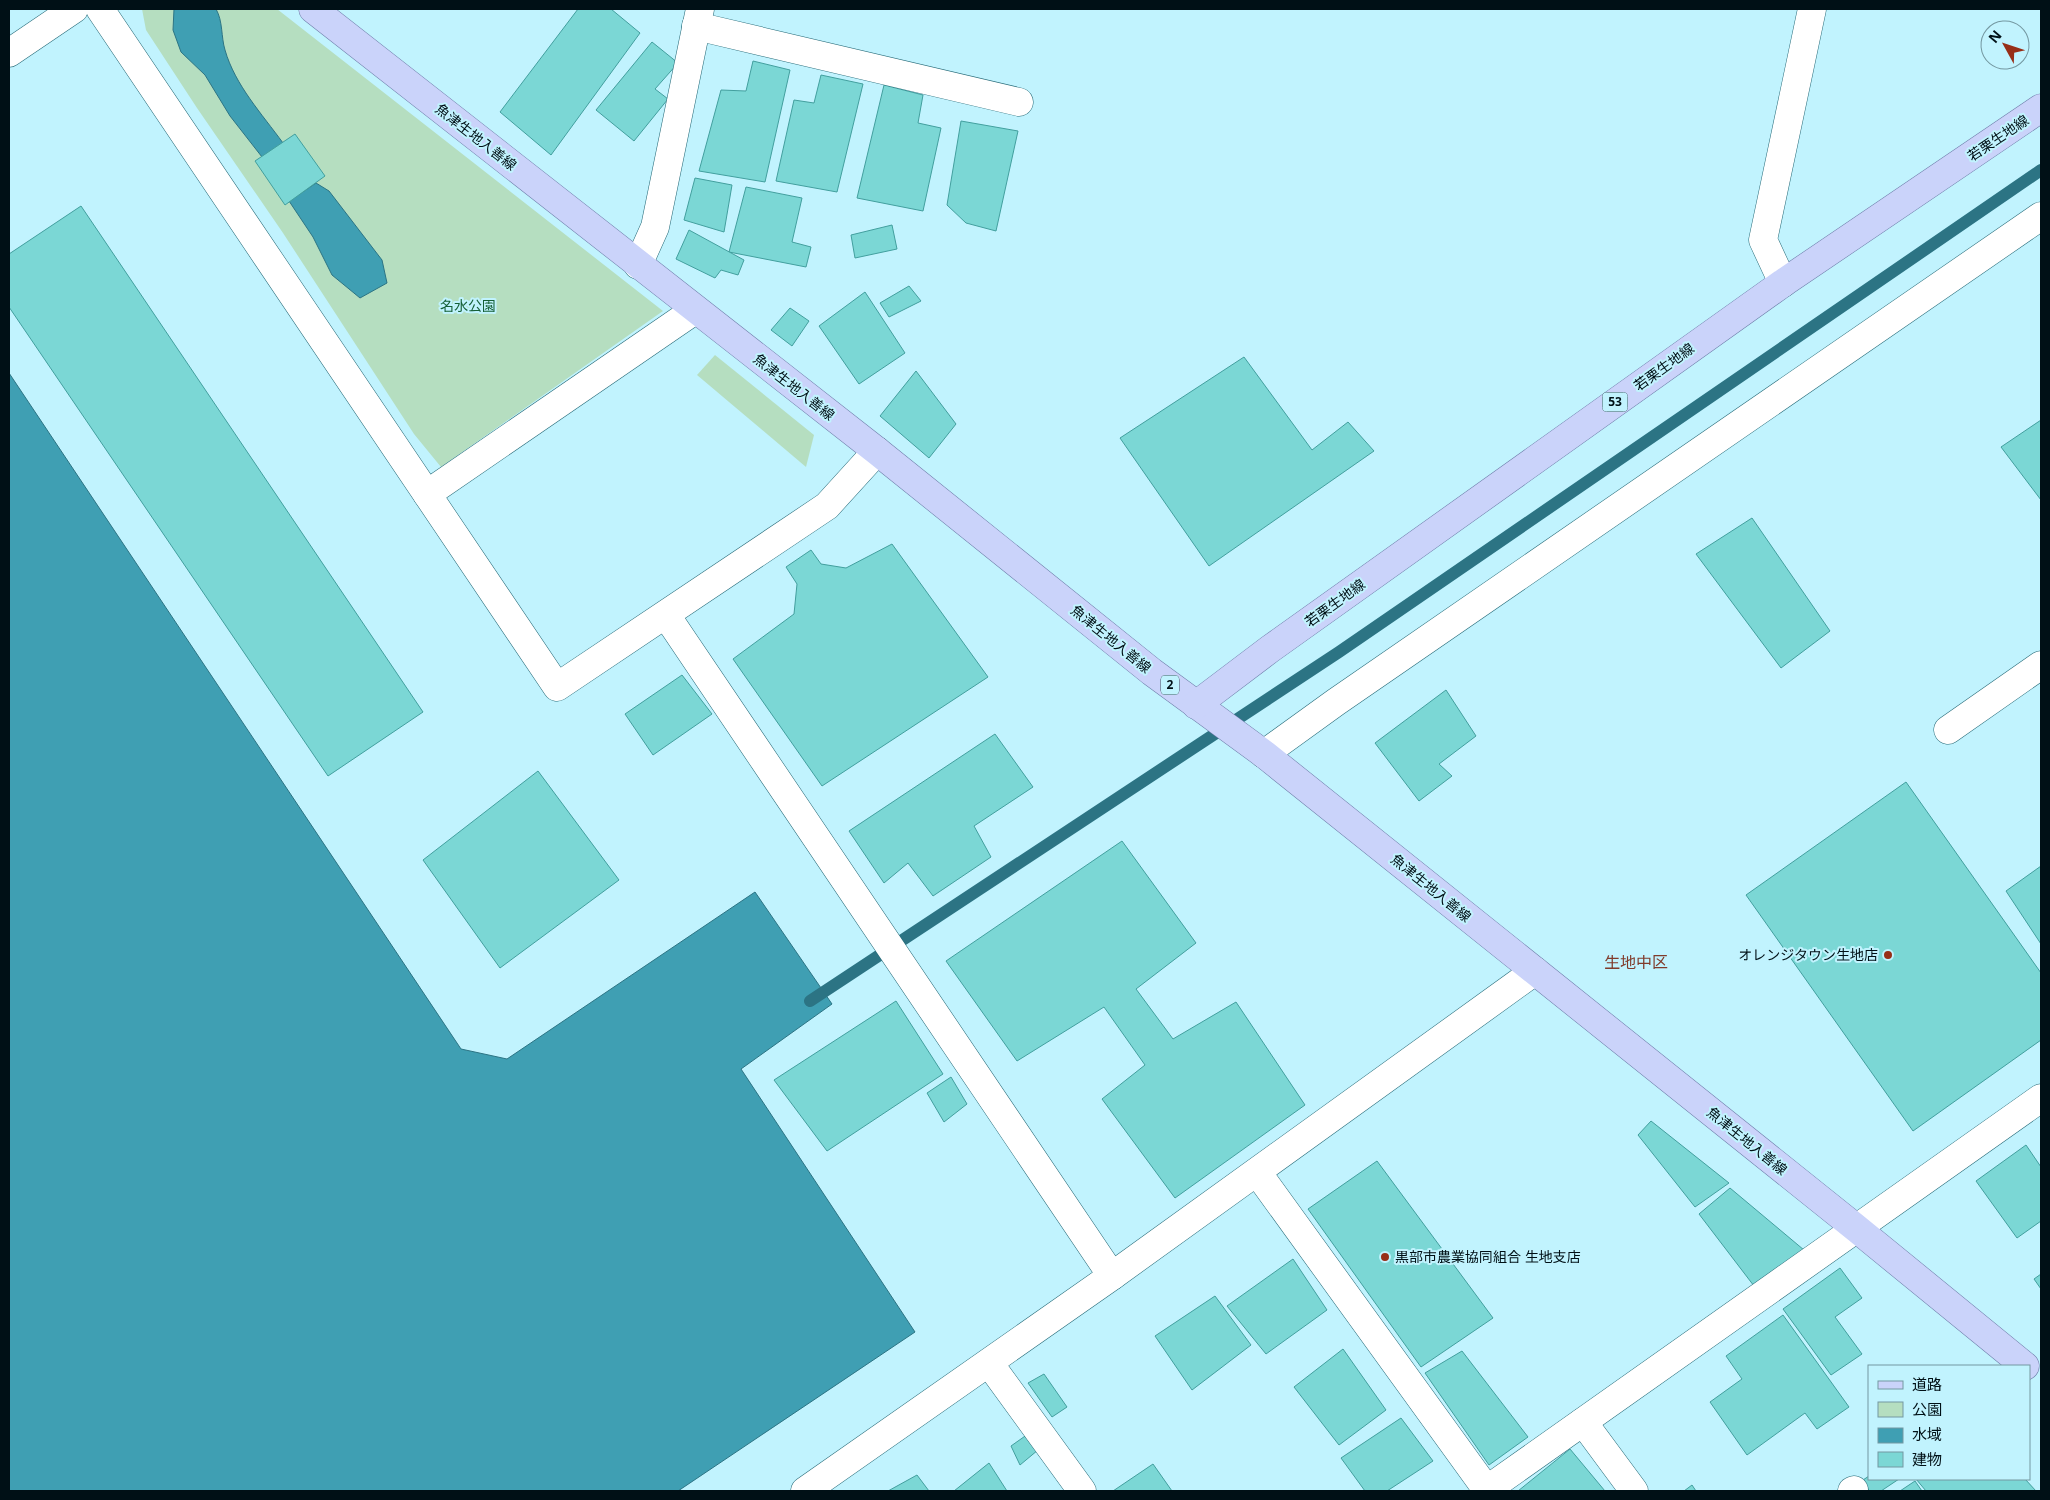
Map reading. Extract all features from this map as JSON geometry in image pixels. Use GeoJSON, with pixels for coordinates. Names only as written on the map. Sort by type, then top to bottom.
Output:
{"type":"FeatureCollection","features":[{"type":"Feature","properties":{"kind":"main road","name":"魚津生地入善線"},"geometry":{"type":"LineString","coordinates":[[313,9],[877,451],[1196,705],[1264,754],[1856,1228],[2024,1365]]}},
{"type":"Feature","properties":{"kind":"main road","name":"若栗生地線"},"geometry":{"type":"LineString","coordinates":[[1196,705],[1278,643],[1782,283],[2041,108]]}},
{"type":"Feature","properties":{"kind":"main road"},"geometry":{"type":"LineString","coordinates":[[2030,1371],[2041,1380]]}},
{"type":"Feature","properties":{"kind":"street"},"geometry":{"type":"LineString","coordinates":[[9,53],[74,9]]}},
{"type":"Feature","properties":{"kind":"street"},"geometry":{"type":"LineString","coordinates":[[100,9],[557,687],[827,506],[877,451]]}},
{"type":"Feature","properties":{"kind":"street"},"geometry":{"type":"LineString","coordinates":[[1782,283],[1764,240],[1812,9]]}},
{"type":"Feature","properties":{"kind":"street"},"geometry":{"type":"LineString","coordinates":[[638,265],[655,227],[698,17],[1019,102]]}},
{"type":"Feature","properties":{"kind":"street"},"geometry":{"type":"LineString","coordinates":[[1264,754],[1336,702],[2041,216]]}},
{"type":"Feature","properties":{"kind":"street"},"geometry":{"type":"LineString","coordinates":[[427,494],[695,310]]}},
{"type":"Feature","properties":{"kind":"street"},"geometry":{"type":"LineString","coordinates":[[666,614],[1112,1276]]}},
{"type":"Feature","properties":{"kind":"street"},"geometry":{"type":"LineString","coordinates":[[1948,730],[2041,665]]}},
{"type":"Feature","properties":{"kind":"street"},"geometry":{"type":"LineString","coordinates":[[805,1491],[1112,1276],[1535,971]]}},
{"type":"Feature","properties":{"kind":"street"},"geometry":{"type":"LineString","coordinates":[[1257,1172],[1486,1490],[2041,1098]]}},
{"type":"Feature","properties":{"kind":"street"},"geometry":{"type":"LineString","coordinates":[[989,1363],[1082,1491]]}},
{"type":"Feature","properties":{"kind":"street"},"geometry":{"type":"LineString","coordinates":[[1583,1422],[1634,1491]]}},
{"type":"Feature","properties":{"kind":"green space","name":"名水公園"},"geometry":{"type":"Polygon","coordinates":[[[142,9],[277,9],[663,311],[441,467],[414,434],[283,233],[146,30],[142,9]]]}},
{"type":"Feature","properties":{"kind":"green space"},"geometry":{"type":"Polygon","coordinates":[[[715,355],[814,435],[806,467],[697,375],[715,355]]]}},
{"type":"Feature","properties":{"kind":"water"},"geometry":{"type":"Polygon","coordinates":[[[174,9],[216,9],[220,19],[225,50],[235,75],[250,99],[283,143],[262,157],[230,116],[205,75],[181,52],[173,30],[174,9]]]}},
{"type":"Feature","properties":{"kind":"water"},"geometry":{"type":"Polygon","coordinates":[[[316,183],[329,191],[382,260],[387,283],[360,298],[332,275],[313,237],[289,201],[316,183]]]}},
{"type":"Feature","properties":{"kind":"water"},"geometry":{"type":"Polygon","coordinates":[[[9,373],[461,1049],[507,1059],[755,892],[832,1004],[741,1069],[915,1332],[678,1491],[9,1491],[9,373]]]}},
{"type":"Feature","properties":{"kind":"building"},"geometry":{"type":"Polygon","coordinates":[[[578,9],[611,9],[640,33],[551,155],[500,112],[578,9]]]}},
{"type":"Feature","properties":{"kind":"building"},"geometry":{"type":"Polygon","coordinates":[[[652,42],[678,63],[655,89],[668,99],[634,141],[596,110],[652,42]]]}},
{"type":"Feature","properties":{"kind":"building"},"geometry":{"type":"Polygon","coordinates":[[[753,61],[790,70],[765,182],[699,171],[721,90],[746,91],[753,61]]]}},
{"type":"Feature","properties":{"kind":"building"},"geometry":{"type":"Polygon","coordinates":[[[821,75],[863,84],[837,192],[776,181],[794,100],[814,103],[821,75]]]}},
{"type":"Feature","properties":{"kind":"building"},"geometry":{"type":"Polygon","coordinates":[[[884,85],[923,95],[918,123],[941,128],[923,211],[857,198],[884,85]]]}},
{"type":"Feature","properties":{"kind":"building"},"geometry":{"type":"Polygon","coordinates":[[[961,121],[1018,131],[996,231],[966,223],[947,205],[961,121]]]}},
{"type":"Feature","properties":{"kind":"building"},"geometry":{"type":"Polygon","coordinates":[[[295,134],[325,176],[285,205],[255,161],[295,134]]]}},
{"type":"Feature","properties":{"kind":"building"},"geometry":{"type":"Polygon","coordinates":[[[695,178],[732,185],[724,232],[684,220],[695,178]]]}},
{"type":"Feature","properties":{"kind":"building"},"geometry":{"type":"Polygon","coordinates":[[[746,187],[802,198],[792,242],[811,247],[806,267],[729,252],[746,187]]]}},
{"type":"Feature","properties":{"kind":"building"},"geometry":{"type":"Polygon","coordinates":[[[81,206],[423,712],[328,776],[9,307],[9,254],[81,206]]]}},
{"type":"Feature","properties":{"kind":"building"},"geometry":{"type":"Polygon","coordinates":[[[892,225],[897,249],[855,258],[851,235],[892,225]]]}},
{"type":"Feature","properties":{"kind":"building"},"geometry":{"type":"Polygon","coordinates":[[[689,230],[744,260],[738,275],[721,270],[715,278],[676,259],[689,230]]]}},
{"type":"Feature","properties":{"kind":"building"},"geometry":{"type":"Polygon","coordinates":[[[909,286],[921,301],[889,317],[880,303],[909,286]]]}},
{"type":"Feature","properties":{"kind":"building"},"geometry":{"type":"Polygon","coordinates":[[[865,292],[905,353],[859,384],[819,326],[865,292]]]}},
{"type":"Feature","properties":{"kind":"building"},"geometry":{"type":"Polygon","coordinates":[[[790,308],[809,321],[792,346],[771,330],[790,308]]]}},
{"type":"Feature","properties":{"kind":"building"},"geometry":{"type":"Polygon","coordinates":[[[1244,357],[1312,450],[1348,422],[1374,451],[1209,566],[1120,438],[1244,357]]]}},
{"type":"Feature","properties":{"kind":"building"},"geometry":{"type":"Polygon","coordinates":[[[916,371],[956,424],[929,458],[880,416],[916,371]]]}},
{"type":"Feature","properties":{"kind":"building"},"geometry":{"type":"Polygon","coordinates":[[[2041,420],[2041,500],[2001,447],[2041,420]]]}},
{"type":"Feature","properties":{"kind":"building"},"geometry":{"type":"Polygon","coordinates":[[[1752,518],[1830,631],[1781,668],[1696,554],[1752,518]]]}},
{"type":"Feature","properties":{"kind":"building"},"geometry":{"type":"Polygon","coordinates":[[[892,544],[988,677],[822,786],[733,659],[794,614],[797,584],[786,567],[811,550],[821,564],[846,568],[892,544]]]}},
{"type":"Feature","properties":{"kind":"building"},"geometry":{"type":"Polygon","coordinates":[[[682,675],[712,714],[653,755],[625,714],[682,675]]]}},
{"type":"Feature","properties":{"kind":"building"},"geometry":{"type":"Polygon","coordinates":[[[1446,690],[1476,736],[1439,764],[1452,776],[1419,801],[1375,743],[1446,690]]]}},
{"type":"Feature","properties":{"kind":"building"},"geometry":{"type":"Polygon","coordinates":[[[995,734],[1033,787],[974,826],[991,857],[933,896],[908,863],[884,883],[849,831],[995,734]]]}},
{"type":"Feature","properties":{"kind":"building"},"geometry":{"type":"Polygon","coordinates":[[[538,771],[619,880],[500,968],[423,860],[538,771]]]}},
{"type":"Feature","properties":{"kind":"building"},"geometry":{"type":"Polygon","coordinates":[[[1906,782],[2041,973],[2041,1040],[1913,1131],[1746,895],[1906,782]]]}},
{"type":"Feature","properties":{"kind":"building"},"geometry":{"type":"Polygon","coordinates":[[[1122,841],[1196,943],[1136,989],[1173,1039],[1236,1002],[1305,1105],[1175,1198],[1102,1099],[1145,1065],[1104,1007],[1017,1061],[946,961],[1122,841]]]}},
{"type":"Feature","properties":{"kind":"building"},"geometry":{"type":"Polygon","coordinates":[[[2041,866],[2041,944],[2006,891],[2041,866]]]}},
{"type":"Feature","properties":{"kind":"building"},"geometry":{"type":"Polygon","coordinates":[[[896,1001],[943,1074],[827,1151],[774,1080],[896,1001]]]}},
{"type":"Feature","properties":{"kind":"building"},"geometry":{"type":"Polygon","coordinates":[[[951,1077],[967,1104],[944,1122],[927,1093],[951,1077]]]}},
{"type":"Feature","properties":{"kind":"building"},"geometry":{"type":"Polygon","coordinates":[[[1651,1121],[1729,1183],[1695,1207],[1638,1135],[1651,1121]]]}},
{"type":"Feature","properties":{"kind":"building"},"geometry":{"type":"Polygon","coordinates":[[[2026,1145],[2041,1167],[2041,1221],[2017,1238],[1976,1181],[2026,1145]]]}},
{"type":"Feature","properties":{"kind":"building"},"geometry":{"type":"Polygon","coordinates":[[[1377,1161],[1493,1318],[1421,1367],[1308,1209],[1377,1161]]]}},
{"type":"Feature","properties":{"kind":"building"},"geometry":{"type":"Polygon","coordinates":[[[1730,1188],[1804,1250],[1754,1286],[1699,1214],[1730,1188]]]}},
{"type":"Feature","properties":{"kind":"building"},"geometry":{"type":"Polygon","coordinates":[[[1293,1259],[1327,1310],[1266,1354],[1227,1306],[1293,1259]]]}},
{"type":"Feature","properties":{"kind":"building"},"geometry":{"type":"Polygon","coordinates":[[[1840,1268],[1862,1298],[1835,1317],[1862,1354],[1831,1375],[1783,1309],[1840,1268]]]}},
{"type":"Feature","properties":{"kind":"building"},"geometry":{"type":"Polygon","coordinates":[[[2041,1274],[2041,1289],[2034,1279],[2041,1274]]]}},
{"type":"Feature","properties":{"kind":"building"},"geometry":{"type":"Polygon","coordinates":[[[1215,1296],[1251,1345],[1192,1390],[1155,1336],[1215,1296]]]}},
{"type":"Feature","properties":{"kind":"building"},"geometry":{"type":"Polygon","coordinates":[[[1783,1315],[1849,1407],[1817,1429],[1805,1413],[1747,1455],[1710,1402],[1742,1379],[1726,1356],[1783,1315]]]}},
{"type":"Feature","properties":{"kind":"building"},"geometry":{"type":"Polygon","coordinates":[[[1343,1349],[1386,1410],[1339,1445],[1294,1387],[1343,1349]]]}},
{"type":"Feature","properties":{"kind":"building"},"geometry":{"type":"Polygon","coordinates":[[[1462,1351],[1528,1437],[1489,1465],[1425,1373],[1462,1351]]]}},
{"type":"Feature","properties":{"kind":"building"},"geometry":{"type":"Polygon","coordinates":[[[1044,1374],[1067,1407],[1052,1417],[1028,1383],[1044,1374]]]}},
{"type":"Feature","properties":{"kind":"building"},"geometry":{"type":"Polygon","coordinates":[[[1401,1418],[1433,1461],[1387,1491],[1365,1491],[1341,1458],[1401,1418]]]}},
{"type":"Feature","properties":{"kind":"building"},"geometry":{"type":"Polygon","coordinates":[[[1028,1434],[1038,1450],[1020,1465],[1011,1446],[1028,1434]]]}},
{"type":"Feature","properties":{"kind":"building"},"geometry":{"type":"Polygon","coordinates":[[[1570,1449],[1605,1491],[1518,1491],[1570,1449]]]}},
{"type":"Feature","properties":{"kind":"building"},"geometry":{"type":"Polygon","coordinates":[[[989,1463],[1007,1491],[954,1491],[989,1463]]]}},
{"type":"Feature","properties":{"kind":"building"},"geometry":{"type":"Polygon","coordinates":[[[1153,1464],[1172,1491],[1113,1491],[1153,1464]]]}},
{"type":"Feature","properties":{"kind":"building"},"geometry":{"type":"Polygon","coordinates":[[[917,1475],[929,1491],[888,1491],[917,1475]]]}},
{"type":"Feature","properties":{"kind":"building"},"geometry":{"type":"Polygon","coordinates":[[[1868,1477],[1868,1480],[1898,1480],[1881,1491],[1869,1491],[1863,1480],[1868,1477]]]}},
{"type":"Feature","properties":{"kind":"building"},"geometry":{"type":"Polygon","coordinates":[[[1917,1480],[2026,1480],[2036,1491],[1926,1491],[1917,1480]]]}},
{"type":"Feature","properties":{"kind":"building"},"geometry":{"type":"Polygon","coordinates":[[[1915,1481],[1922,1491],[1900,1491],[1915,1481]]]}},
{"type":"Feature","properties":{"kind":"building"},"geometry":{"type":"Polygon","coordinates":[[[1692,1485],[1696,1491],[1684,1491],[1692,1485]]]}},
{"type":"Feature","properties":{"kind":"waterway"},"geometry":{"type":"LineString","coordinates":[[810,1001],[1339,652],[2041,170]]}},
{"type":"Feature","properties":{"kind":"place","name":"オレンジタウン生地店"},"geometry":{"type":"Point","coordinates":[1888,955]}},
{"type":"Feature","properties":{"kind":"place","name":"黒部市農業協同組合 生地支店"},"geometry":{"type":"Point","coordinates":[1385,1257]}},
{"type":"Feature","properties":{"kind":"district","name":"生地中区"},"geometry":{"type":"Point","coordinates":[1636,962]}}]}
